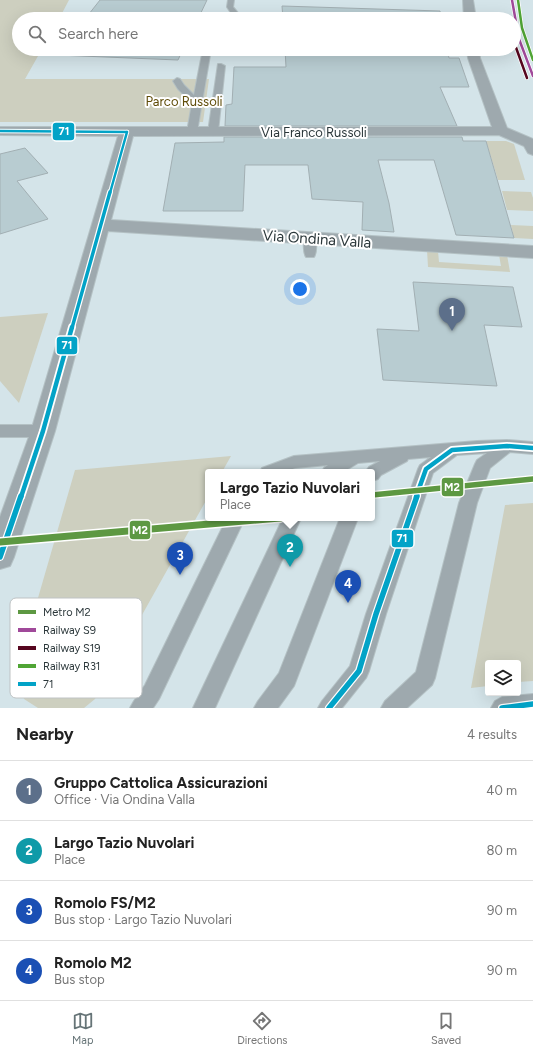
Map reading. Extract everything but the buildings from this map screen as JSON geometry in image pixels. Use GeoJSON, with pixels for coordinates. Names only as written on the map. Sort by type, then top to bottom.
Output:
{"type":"FeatureCollection","features":[{"type":"Feature","properties":{"kind":"street"},"geometry":{"type":"LineString","coordinates":[[468,0],[469,12]]}},
{"type":"Feature","properties":{"kind":"street"},"geometry":{"type":"LineString","coordinates":[[474,56],[501,131],[530,143],[533,150]]}},
{"type":"Feature","properties":{"kind":"street","name":"Via Franco Russoli"},"geometry":{"type":"LineString","coordinates":[[0,131],[501,131]]}},
{"type":"Feature","properties":{"kind":"street"},"geometry":{"type":"LineString","coordinates":[[0,557],[43,431],[127,132]]}},
{"type":"Feature","properties":{"kind":"street","name":"Via Ondina Valla"},"geometry":{"type":"LineString","coordinates":[[101,225],[310,246],[533,252]]}},
{"type":"Feature","properties":{"kind":"lane"},"geometry":{"type":"LineString","coordinates":[[231,0],[230,6],[234,12]]}},
{"type":"Feature","properties":{"kind":"lane"},"geometry":{"type":"LineString","coordinates":[[192,132],[205,56]]}},
{"type":"Feature","properties":{"kind":"lane"},"geometry":{"type":"LineString","coordinates":[[213,132],[221,66]]}},
{"type":"Feature","properties":{"kind":"lane"},"geometry":{"type":"LineString","coordinates":[[177,81],[183,90],[191,95],[197,103]]}},
{"type":"Feature","properties":{"kind":"lane"},"geometry":{"type":"LineString","coordinates":[[0,431],[43,431]]}},
{"type":"Feature","properties":{"kind":"lane"},"geometry":{"type":"LineString","coordinates":[[276,469],[294,462],[507,446],[533,448]]}},
{"type":"Feature","properties":{"kind":"lane"},"geometry":{"type":"LineString","coordinates":[[392,708],[425,678],[468,503],[483,464],[507,446]]}},
{"type":"Feature","properties":{"kind":"lane"},"geometry":{"type":"LineString","coordinates":[[329,708],[359,671],[376,614],[426,469],[452,450]]}},
{"type":"Feature","properties":{"kind":"lane"},"geometry":{"type":"LineString","coordinates":[[375,471],[407,454]]}},
{"type":"Feature","properties":{"kind":"lane"},"geometry":{"type":"LineString","coordinates":[[335,469],[355,458]]}},
{"type":"Feature","properties":{"kind":"lane"},"geometry":{"type":"LineString","coordinates":[[141,708],[152,692],[235,521]]}},
{"type":"Feature","properties":{"kind":"lane"},"geometry":{"type":"LineString","coordinates":[[204,708],[291,521]]}},
{"type":"Feature","properties":{"kind":"lane"},"geometry":{"type":"LineString","coordinates":[[265,708],[287,679],[348,521]]}},
{"type":"Feature","properties":{"kind":"lane"},"geometry":{"type":"LineString","coordinates":[[502,708],[533,704]]}},
{"type":"Feature","properties":{"kind":"green space","name":"Parco Russoli"},"geometry":{"type":"Polygon","coordinates":[[[0,0],[69,0],[63,12],[12,12],[12,56],[38,56],[25,79],[209,79],[203,122],[0,122],[0,0]]]}},
{"type":"Feature","properties":{"kind":"green space"},"geometry":{"type":"Polygon","coordinates":[[[486,141],[506,141],[514,144],[525,180],[498,180],[486,141]]]}},
{"type":"Feature","properties":{"kind":"green space"},"geometry":{"type":"Polygon","coordinates":[[[502,191],[531,192],[533,198],[533,211],[507,210],[502,191]]]}},
{"type":"Feature","properties":{"kind":"green space"},"geometry":{"type":"Polygon","coordinates":[[[511,225],[533,226],[533,239],[514,238],[511,225]]]}},
{"type":"Feature","properties":{"kind":"green space"},"geometry":{"type":"Polygon","coordinates":[[[427,250],[438,251],[439,262],[501,266],[499,255],[507,255],[510,272],[428,267],[427,250]]]}},
{"type":"Feature","properties":{"kind":"green space"},"geometry":{"type":"Polygon","coordinates":[[[48,313],[19,403],[0,381],[0,317],[48,313]]]}},
{"type":"Feature","properties":{"kind":"green space"},"geometry":{"type":"Polygon","coordinates":[[[231,456],[224,469],[205,469],[205,502],[142,615],[142,598],[38,598],[75,470],[231,456]]]}},
{"type":"Feature","properties":{"kind":"green space"},"geometry":{"type":"Polygon","coordinates":[[[533,503],[533,681],[521,682],[521,660],[485,660],[485,686],[471,688],[505,505],[533,503]]]}},
{"type":"Feature","properties":{"kind":"green space"},"geometry":{"type":"Polygon","coordinates":[[[96,698],[84,708],[38,708],[24,699],[96,698]]]}},
{"type":"Feature","properties":{"kind":"metro line","name":"M2"},"geometry":{"type":"LineString","coordinates":[[375,495],[533,479]]}},
{"type":"Feature","properties":{"kind":"metro line","name":"M2"},"geometry":{"type":"LineString","coordinates":[[0,542],[245,521]]}},
{"type":"Feature","properties":{"kind":"rail line","name":"S9"},"geometry":{"type":"LineString","coordinates":[[512,0],[514,12]]}},
{"type":"Feature","properties":{"kind":"rail line","name":"R31"},"geometry":{"type":"LineString","coordinates":[[518,0],[520,12]]}},
{"type":"Feature","properties":{"kind":"rail line","name":"R31"},"geometry":{"type":"LineString","coordinates":[[521,21],[533,60]]}},
{"type":"Feature","properties":{"kind":"rail line","name":"S9"},"geometry":{"type":"LineString","coordinates":[[521,44],[533,76]]}},
{"type":"Feature","properties":{"kind":"rail line","name":"S19"},"geometry":{"type":"LineString","coordinates":[[519,56],[527,78]]}},
{"type":"Feature","properties":{"kind":"transit line","name":"71"},"geometry":{"type":"LineString","coordinates":[[0,131],[127,132]]}},
{"type":"Feature","properties":{"kind":"transit line","name":"71"},"geometry":{"type":"LineString","coordinates":[[0,557],[43,431],[127,132]]}},
{"type":"Feature","properties":{"kind":"transit line","name":"71"},"geometry":{"type":"LineString","coordinates":[[329,708],[359,671],[376,614],[426,469],[452,450],[507,446],[533,448]]}},
{"type":"Feature","properties":{"kind":"transit line","name":"71"},"geometry":{"type":"LineString","coordinates":[[502,708],[533,704]]}},
{"type":"Feature","properties":{"kind":"place","name":"Gruppo Cattolica Assicurazioni"},"geometry":{"type":"Point","coordinates":[452,331]}},
{"type":"Feature","properties":{"kind":"place","name":"Largo Tazio Nuvolari"},"geometry":{"type":"Point","coordinates":[290,567]}},
{"type":"Feature","properties":{"kind":"place","name":"Romolo FS/M2"},"geometry":{"type":"Point","coordinates":[180,575]}},
{"type":"Feature","properties":{"kind":"place","name":"Romolo M2"},"geometry":{"type":"Point","coordinates":[348,603]}}]}
